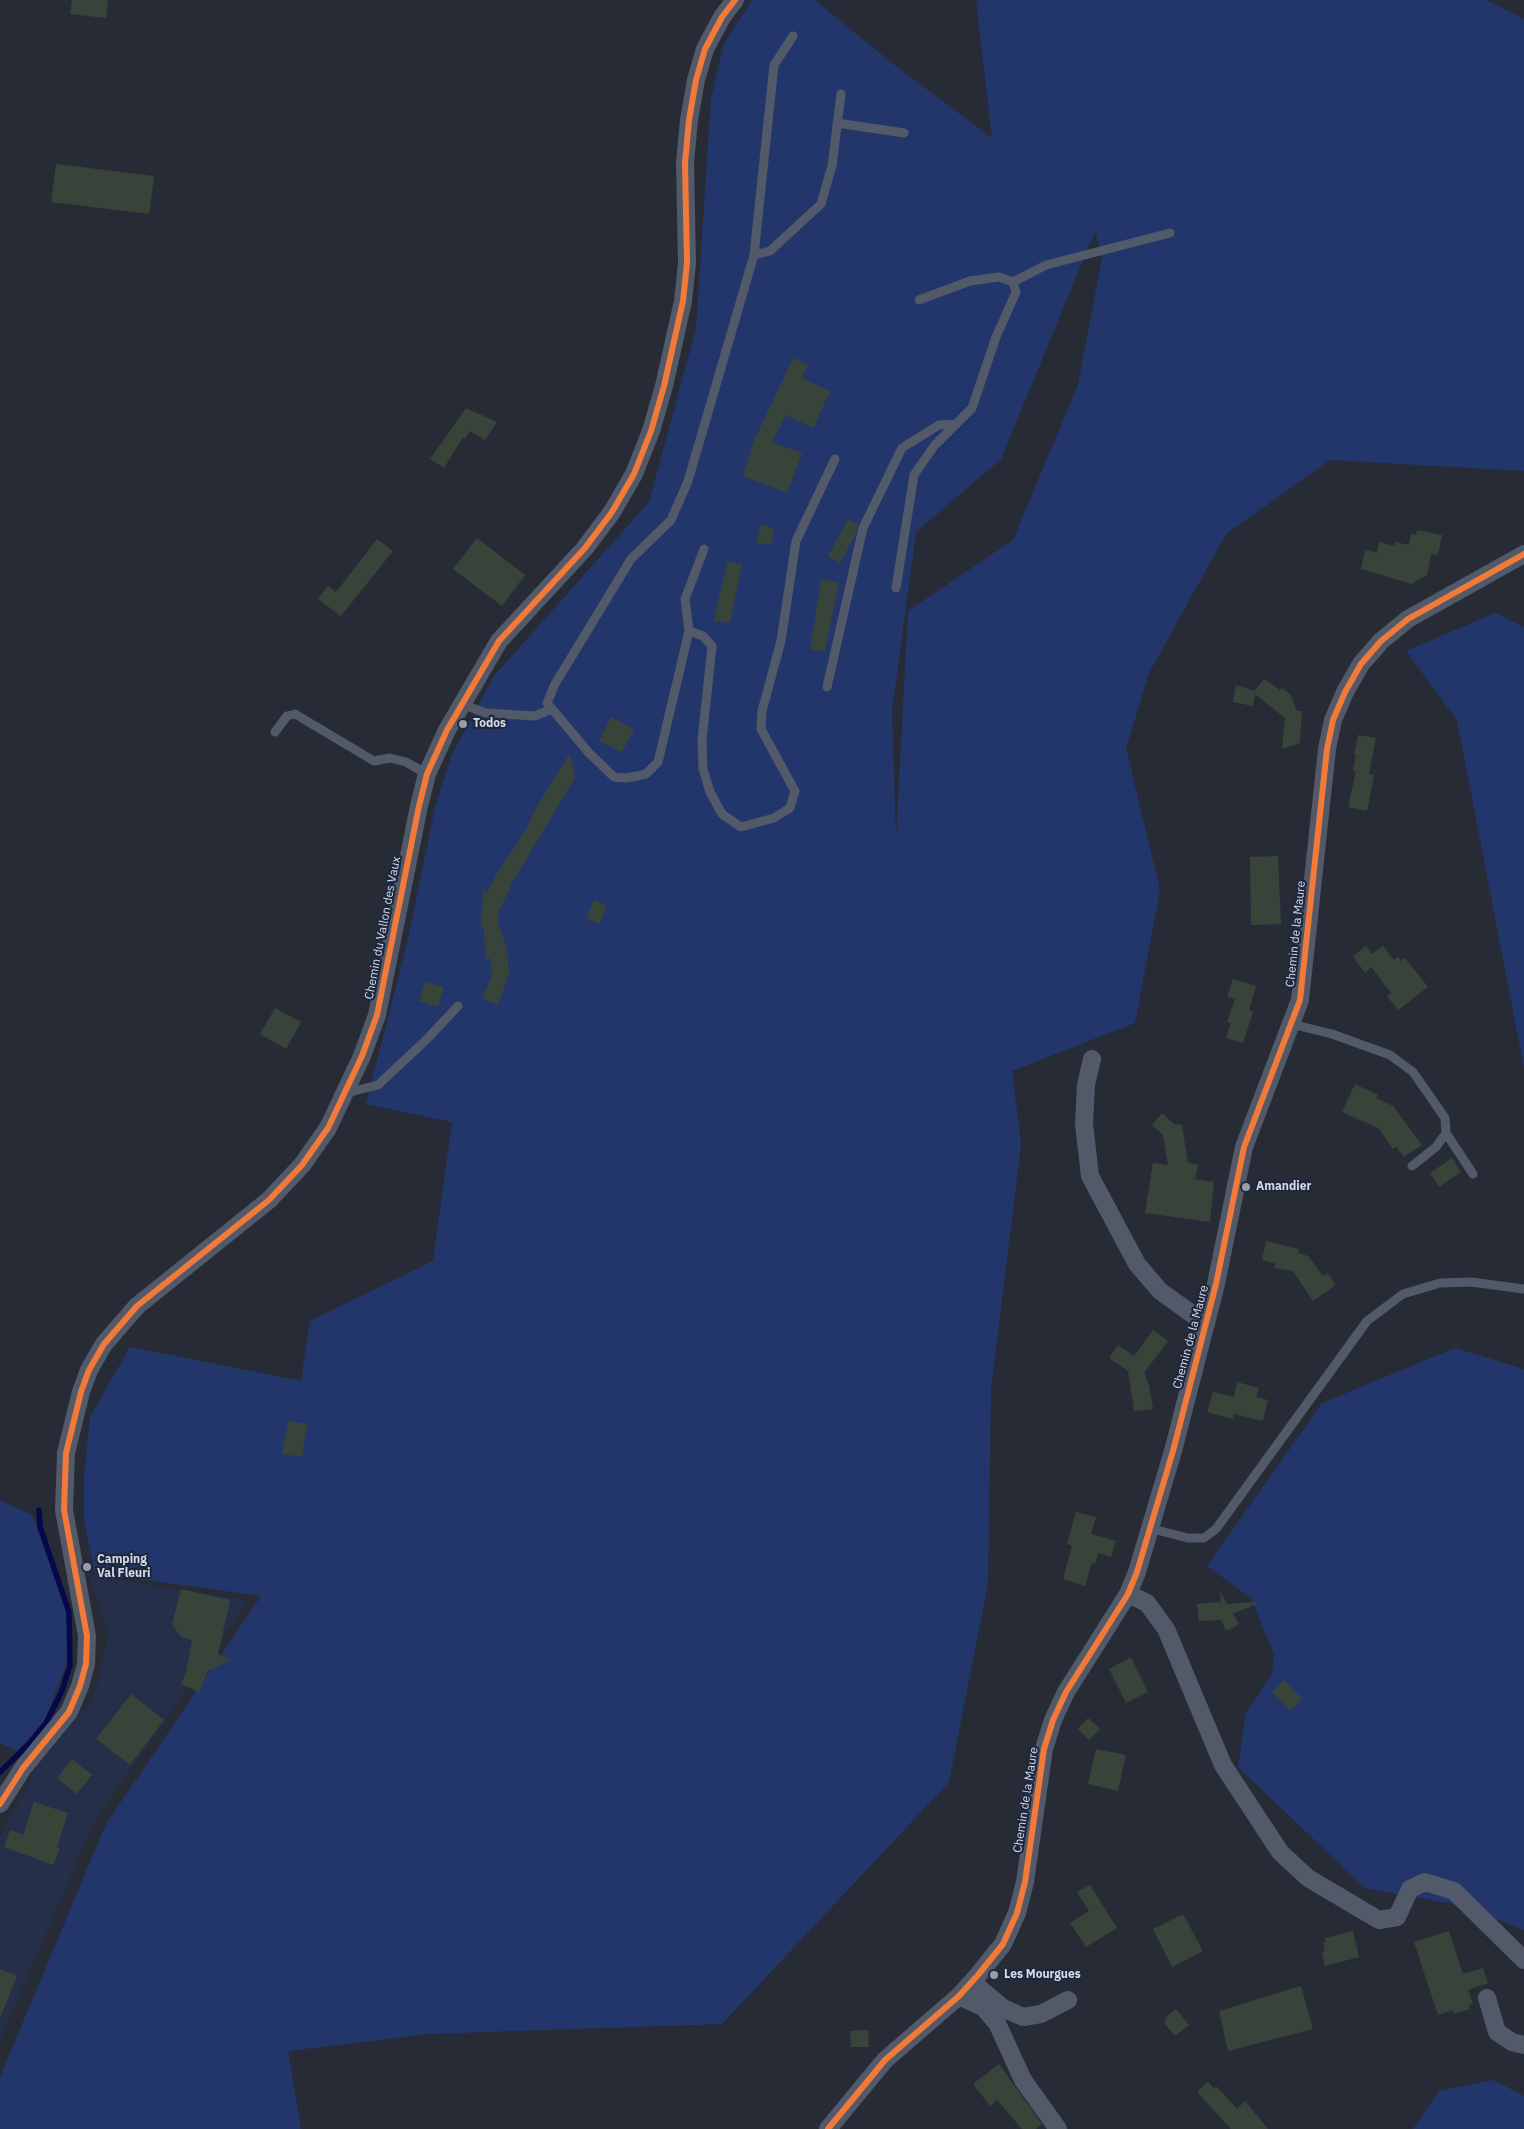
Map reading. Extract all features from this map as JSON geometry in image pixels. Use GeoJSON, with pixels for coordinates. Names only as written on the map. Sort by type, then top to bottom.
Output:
{"type":"FeatureCollection","features":[{"type":"Feature","properties":{"kind":"street","name":"Chemin du Vallon des Vaux"},"geometry":{"type":"LineString","coordinates":[[0,1804],[23,1768],[69,1712],[86,1664],[87,1636],[64,1510],[66,1454],[81,1392],[89,1370],[104,1344],[137,1306],[269,1200],[312,1150],[328,1128],[346,1093],[377,1015],[427,774],[460,703],[499,641],[585,548],[612,512],[637,466],[651,431],[664,386],[683,301],[688,263],[685,164],[689,120],[696,80],[705,49],[722,17],[735,0]]}},
{"type":"Feature","properties":{"kind":"street","name":"Chemin de la Maure"},"geometry":{"type":"LineString","coordinates":[[828,2129],[885,2060],[959,1996],[972,1982],[1002,1944],[1017,1913],[1025,1882],[1044,1749],[1053,1720],[1066,1692],[1128,1594],[1150,1528],[1206,1324],[1222,1259],[1244,1147],[1300,1000],[1327,749],[1333,720],[1345,692],[1361,664],[1381,641],[1408,619],[1524,554]]}},
{"type":"Feature","properties":{"kind":"street"},"geometry":{"type":"LineString","coordinates":[[1092,1059],[1086,1085],[1084,1124],[1090,1176],[1137,1264],[1160,1291],[1206,1324]]}},
{"type":"Feature","properties":{"kind":"street"},"geometry":{"type":"LineString","coordinates":[[1128,1594],[1147,1602],[1166,1629],[1223,1765],[1280,1852],[1308,1878],[1379,1920],[1397,1918],[1410,1889],[1425,1882],[1454,1891],[1524,1960]]}},
{"type":"Feature","properties":{"kind":"street"},"geometry":{"type":"LineString","coordinates":[[972,1982],[1004,2008],[1023,2017],[1041,2014],[1068,2000]]}},
{"type":"Feature","properties":{"kind":"street"},"geometry":{"type":"LineString","coordinates":[[959,1996],[983,2007],[998,2023],[1023,2080],[1058,2129]]}},
{"type":"Feature","properties":{"kind":"street"},"geometry":{"type":"LineString","coordinates":[[1487,1998],[1497,2032],[1512,2042],[1524,2045]]}},
{"type":"Feature","properties":{"kind":"lane"},"geometry":{"type":"LineString","coordinates":[[704,549],[685,599],[689,631],[658,762],[646,774],[627,778],[614,777],[588,753],[547,703],[555,684],[631,559],[671,520],[688,481],[754,255],[774,65],[794,36]]}},
{"type":"Feature","properties":{"kind":"lane"},"geometry":{"type":"LineString","coordinates":[[754,255],[770,251],[821,204],[832,166],[841,94]]}},
{"type":"Feature","properties":{"kind":"lane"},"geometry":{"type":"LineString","coordinates":[[837,123],[904,134]]}},
{"type":"Feature","properties":{"kind":"lane"},"geometry":{"type":"LineString","coordinates":[[1013,282],[1046,265],[1170,233]]}},
{"type":"Feature","properties":{"kind":"lane"},"geometry":{"type":"LineString","coordinates":[[919,300],[970,281],[999,276],[1013,282]]}},
{"type":"Feature","properties":{"kind":"lane"},"geometry":{"type":"LineString","coordinates":[[896,588],[914,475],[934,446],[972,408],[996,337],[1016,296],[1013,282]]}},
{"type":"Feature","properties":{"kind":"lane"},"geometry":{"type":"LineString","coordinates":[[827,687],[864,528],[902,448],[938,425],[956,424]]}},
{"type":"Feature","properties":{"kind":"lane"},"geometry":{"type":"LineString","coordinates":[[689,631],[703,636],[712,646],[702,740],[703,769],[710,792],[722,814],[742,827],[774,818],[790,808],[795,791],[761,729],[762,712],[781,641],[796,541],[835,459]]}},
{"type":"Feature","properties":{"kind":"lane"},"geometry":{"type":"LineString","coordinates":[[460,703],[486,713],[535,716],[552,709]]}},
{"type":"Feature","properties":{"kind":"lane"},"geometry":{"type":"LineString","coordinates":[[275,732],[287,716],[295,714],[374,761],[390,758],[406,762],[427,774]]}},
{"type":"Feature","properties":{"kind":"lane"},"geometry":{"type":"LineString","coordinates":[[346,1093],[378,1085],[426,1040],[458,1006]]}},
{"type":"Feature","properties":{"kind":"lane"},"geometry":{"type":"LineString","coordinates":[[1291,1024],[1332,1034],[1390,1055],[1414,1072],[1446,1118],[1446,1133],[1473,1174]]}},
{"type":"Feature","properties":{"kind":"lane"},"geometry":{"type":"LineString","coordinates":[[1412,1166],[1436,1148],[1446,1133]]}},
{"type":"Feature","properties":{"kind":"lane"},"geometry":{"type":"LineString","coordinates":[[1150,1528],[1188,1538],[1204,1538],[1216,1529],[1367,1321],[1403,1294],[1440,1282],[1471,1282],[1524,1289]]}},
{"type":"Feature","properties":{"kind":"shaded area"},"geometry":{"type":"Polygon","coordinates":[[[752,0],[815,0],[893,64],[992,138],[976,0],[1486,0],[1524,19],[1524,471],[1330,460],[1226,534],[1149,673],[1126,748],[1160,890],[1135,1023],[1012,1071],[1021,1144],[991,1389],[988,1584],[949,1782],[722,2024],[428,2034],[288,2051],[301,2129],[0,2129],[0,2077],[106,1824],[261,1596],[95,1573],[84,1521],[84,1476],[90,1417],[130,1347],[301,1381],[310,1321],[433,1261],[452,1122],[366,1104],[409,935],[435,808],[452,754],[494,676],[649,502],[696,329],[711,99],[724,43],[752,0]],[[1095,231],[1001,459],[916,532],[892,711],[896,839],[908,611],[1013,540],[1078,385],[1102,258],[1095,231]]]}},
{"type":"Feature","properties":{"kind":"shaded area"},"geometry":{"type":"Polygon","coordinates":[[[1495,613],[1524,627],[1524,1068],[1457,720],[1406,651],[1495,613]]]}},
{"type":"Feature","properties":{"kind":"shaded area"},"geometry":{"type":"Polygon","coordinates":[[[1455,1348],[1524,1369],[1524,1930],[1465,1906],[1365,1888],[1238,1767],[1246,1713],[1272,1674],[1274,1654],[1251,1598],[1207,1566],[1322,1403],[1455,1348]]]}},
{"type":"Feature","properties":{"kind":"shaded area"},"geometry":{"type":"Polygon","coordinates":[[[0,1500],[32,1515],[48,1551],[71,1625],[66,1665],[45,1720],[17,1751],[0,1743],[0,1500]]]}},
{"type":"Feature","properties":{"kind":"shaded area"},"geometry":{"type":"Polygon","coordinates":[[[88,1575],[248,1601],[94,1822],[0,2040],[0,1837],[37,1766],[94,1698],[108,1635],[88,1575]]]}},
{"type":"Feature","properties":{"kind":"shaded area"},"geometry":{"type":"Polygon","coordinates":[[[1493,2080],[1524,2096],[1524,2129],[1413,2129],[1439,2091],[1493,2080]]]}},
{"type":"Feature","properties":{"kind":"building"},"geometry":{"type":"Polygon","coordinates":[[[72,0],[108,0],[106,18],[70,14],[72,0]]]}},
{"type":"Feature","properties":{"kind":"building"},"geometry":{"type":"Polygon","coordinates":[[[56,164],[154,176],[149,214],[51,202],[56,164]]]}},
{"type":"Feature","properties":{"kind":"building"},"geometry":{"type":"Polygon","coordinates":[[[793,358],[808,365],[802,378],[830,391],[813,428],[786,415],[772,442],[802,453],[787,493],[743,476],[753,443],[793,358]]]}},
{"type":"Feature","properties":{"kind":"building"},"geometry":{"type":"Polygon","coordinates":[[[466,408],[497,422],[485,440],[470,431],[465,439],[463,437],[444,468],[430,459],[466,408]]]}},
{"type":"Feature","properties":{"kind":"building"},"geometry":{"type":"Polygon","coordinates":[[[848,519],[858,524],[855,535],[840,563],[828,556],[848,519]]]}},
{"type":"Feature","properties":{"kind":"building"},"geometry":{"type":"Polygon","coordinates":[[[760,525],[774,528],[771,545],[757,543],[760,525]]]}},
{"type":"Feature","properties":{"kind":"building"},"geometry":{"type":"Polygon","coordinates":[[[1417,530],[1442,535],[1438,555],[1431,554],[1427,575],[1412,584],[1361,569],[1365,550],[1377,553],[1379,542],[1395,546],[1395,542],[1409,545],[1411,534],[1416,535],[1417,530]]]}},
{"type":"Feature","properties":{"kind":"building"},"geometry":{"type":"Polygon","coordinates":[[[477,538],[525,575],[502,606],[453,569],[477,538]]]}},
{"type":"Feature","properties":{"kind":"building"},"geometry":{"type":"Polygon","coordinates":[[[377,539],[393,551],[341,616],[318,599],[328,586],[336,592],[377,539]]]}},
{"type":"Feature","properties":{"kind":"building"},"geometry":{"type":"Polygon","coordinates":[[[727,561],[742,564],[730,623],[714,621],[727,561]]]}},
{"type":"Feature","properties":{"kind":"building"},"geometry":{"type":"Polygon","coordinates":[[[821,579],[839,583],[825,652],[810,649],[821,579]]]}},
{"type":"Feature","properties":{"kind":"building"},"geometry":{"type":"Polygon","coordinates":[[[1264,679],[1280,690],[1282,688],[1290,694],[1297,711],[1302,711],[1300,743],[1282,749],[1285,718],[1255,694],[1253,706],[1233,702],[1236,685],[1254,691],[1264,679]]]}},
{"type":"Feature","properties":{"kind":"building"},"geometry":{"type":"Polygon","coordinates":[[[611,717],[634,729],[622,752],[599,741],[611,717]]]}},
{"type":"Feature","properties":{"kind":"building"},"geometry":{"type":"Polygon","coordinates":[[[1358,735],[1376,738],[1369,774],[1374,775],[1367,811],[1348,807],[1356,771],[1353,771],[1358,735]]]}},
{"type":"Feature","properties":{"kind":"building"},"geometry":{"type":"Polygon","coordinates":[[[570,753],[575,778],[512,883],[498,914],[498,923],[507,949],[509,974],[498,1005],[482,999],[492,975],[490,958],[485,959],[484,927],[481,927],[483,890],[486,889],[487,894],[496,875],[525,831],[537,806],[570,753]]]}},
{"type":"Feature","properties":{"kind":"building"},"geometry":{"type":"Polygon","coordinates":[[[1278,856],[1281,924],[1251,925],[1250,857],[1278,856]]]}},
{"type":"Feature","properties":{"kind":"building"},"geometry":{"type":"Polygon","coordinates":[[[594,900],[607,906],[600,924],[586,918],[594,900]]]}},
{"type":"Feature","properties":{"kind":"building"},"geometry":{"type":"Polygon","coordinates":[[[1366,946],[1372,954],[1383,946],[1394,960],[1398,957],[1401,961],[1405,958],[1428,987],[1398,1010],[1387,996],[1391,993],[1371,967],[1365,973],[1353,956],[1366,946]]]}},
{"type":"Feature","properties":{"kind":"building"},"geometry":{"type":"Polygon","coordinates":[[[1233,979],[1256,986],[1249,1010],[1253,1012],[1243,1043],[1226,1038],[1231,1023],[1227,1022],[1235,999],[1227,997],[1233,979]]]}},
{"type":"Feature","properties":{"kind":"building"},"geometry":{"type":"Polygon","coordinates":[[[425,982],[444,987],[438,1007],[419,1001],[425,982]]]}},
{"type":"Feature","properties":{"kind":"building"},"geometry":{"type":"Polygon","coordinates":[[[275,1008],[301,1022],[286,1049],[260,1034],[275,1008]]]}},
{"type":"Feature","properties":{"kind":"building"},"geometry":{"type":"Polygon","coordinates":[[[1355,1084],[1378,1095],[1376,1098],[1393,1106],[1422,1145],[1404,1157],[1396,1147],[1393,1149],[1378,1128],[1342,1112],[1355,1084]]]}},
{"type":"Feature","properties":{"kind":"building"},"geometry":{"type":"Polygon","coordinates":[[[1162,1113],[1174,1124],[1182,1125],[1188,1163],[1198,1165],[1195,1179],[1214,1182],[1210,1222],[1145,1213],[1153,1163],[1168,1165],[1163,1135],[1152,1125],[1162,1113]]]}},
{"type":"Feature","properties":{"kind":"building"},"geometry":{"type":"Polygon","coordinates":[[[1452,1158],[1461,1172],[1439,1187],[1430,1173],[1452,1158]]]}},
{"type":"Feature","properties":{"kind":"building"},"geometry":{"type":"Polygon","coordinates":[[[1266,1241],[1299,1249],[1298,1253],[1308,1256],[1323,1276],[1327,1273],[1336,1285],[1313,1301],[1293,1271],[1274,1268],[1275,1263],[1262,1260],[1266,1241]]]}},
{"type":"Feature","properties":{"kind":"building"},"geometry":{"type":"Polygon","coordinates":[[[1153,1330],[1168,1341],[1144,1373],[1149,1385],[1153,1409],[1134,1411],[1128,1371],[1109,1358],[1118,1345],[1134,1356],[1153,1330]]]}},
{"type":"Feature","properties":{"kind":"building"},"geometry":{"type":"Polygon","coordinates":[[[1237,1382],[1259,1388],[1256,1397],[1268,1400],[1263,1421],[1234,1414],[1233,1419],[1207,1412],[1213,1392],[1234,1397],[1237,1382]]]}},
{"type":"Feature","properties":{"kind":"building"},"geometry":{"type":"Polygon","coordinates":[[[288,1421],[307,1424],[302,1457],[282,1454],[288,1421]]]}},
{"type":"Feature","properties":{"kind":"building"},"geometry":{"type":"Polygon","coordinates":[[[1076,1512],[1096,1517],[1091,1534],[1116,1541],[1111,1557],[1098,1553],[1095,1564],[1092,1563],[1085,1586],[1063,1579],[1072,1546],[1067,1544],[1076,1512]]]}},
{"type":"Feature","properties":{"kind":"building"},"geometry":{"type":"Polygon","coordinates":[[[181,1589],[230,1600],[218,1655],[233,1659],[208,1671],[199,1692],[181,1684],[186,1672],[192,1640],[181,1637],[172,1624],[181,1589]]]}},
{"type":"Feature","properties":{"kind":"building"},"geometry":{"type":"Polygon","coordinates":[[[1220,1591],[1227,1604],[1256,1602],[1257,1604],[1233,1614],[1239,1624],[1226,1631],[1221,1620],[1199,1621],[1197,1604],[1220,1602],[1221,1605],[1220,1591]]]}},
{"type":"Feature","properties":{"kind":"building"},"geometry":{"type":"Polygon","coordinates":[[[1131,1657],[1148,1692],[1126,1703],[1109,1669],[1131,1657]]]}},
{"type":"Feature","properties":{"kind":"building"},"geometry":{"type":"Polygon","coordinates":[[[1284,1680],[1302,1699],[1290,1711],[1272,1692],[1284,1680]]]}},
{"type":"Feature","properties":{"kind":"building"},"geometry":{"type":"Polygon","coordinates":[[[131,1694],[164,1720],[130,1765],[96,1739],[131,1694]]]}},
{"type":"Feature","properties":{"kind":"building"},"geometry":{"type":"Polygon","coordinates":[[[1088,1718],[1100,1729],[1089,1740],[1078,1729],[1088,1718]]]}},
{"type":"Feature","properties":{"kind":"building"},"geometry":{"type":"Polygon","coordinates":[[[1096,1749],[1126,1755],[1118,1791],[1088,1784],[1096,1749]]]}},
{"type":"Feature","properties":{"kind":"building"},"geometry":{"type":"Polygon","coordinates":[[[72,1759],[92,1775],[77,1794],[57,1778],[72,1759]]]}},
{"type":"Feature","properties":{"kind":"building"},"geometry":{"type":"Polygon","coordinates":[[[34,1802],[68,1813],[57,1847],[60,1848],[53,1865],[4,1847],[10,1830],[23,1835],[34,1802]]]}},
{"type":"Feature","properties":{"kind":"building"},"geometry":{"type":"Polygon","coordinates":[[[1090,1885],[1117,1928],[1086,1947],[1070,1923],[1089,1911],[1077,1892],[1090,1885]]]}},
{"type":"Feature","properties":{"kind":"building"},"geometry":{"type":"Polygon","coordinates":[[[1183,1914],[1203,1951],[1172,1967],[1153,1929],[1183,1914]]]}},
{"type":"Feature","properties":{"kind":"building"},"geometry":{"type":"Polygon","coordinates":[[[1353,1931],[1359,1957],[1325,1966],[1322,1952],[1325,1951],[1323,1942],[1326,1942],[1325,1938],[1353,1931]]]}},
{"type":"Feature","properties":{"kind":"building"},"geometry":{"type":"Polygon","coordinates":[[[1449,1931],[1463,1974],[1483,1968],[1488,1983],[1468,1990],[1473,2004],[1469,2005],[1470,2009],[1454,2014],[1453,2010],[1438,2015],[1414,1942],[1449,1931]]]}},
{"type":"Feature","properties":{"kind":"building"},"geometry":{"type":"Polygon","coordinates":[[[0,1969],[17,1976],[1,2016],[0,2016],[0,1969]]]}},
{"type":"Feature","properties":{"kind":"building"},"geometry":{"type":"Polygon","coordinates":[[[1301,1986],[1313,2029],[1228,2051],[1219,2011],[1301,1986]]]}},
{"type":"Feature","properties":{"kind":"building"},"geometry":{"type":"Polygon","coordinates":[[[1176,2009],[1189,2025],[1175,2036],[1164,2023],[1167,2020],[1165,2018],[1176,2009]]]}},
{"type":"Feature","properties":{"kind":"building"},"geometry":{"type":"Polygon","coordinates":[[[868,2030],[869,2047],[851,2047],[850,2031],[868,2030]]]}},
{"type":"Feature","properties":{"kind":"building"},"geometry":{"type":"Polygon","coordinates":[[[999,2064],[1042,2124],[1036,2129],[1022,2129],[997,2100],[990,2106],[973,2084],[999,2064]]]}},
{"type":"Feature","properties":{"kind":"building"},"geometry":{"type":"Polygon","coordinates":[[[1208,2082],[1214,2089],[1216,2086],[1237,2109],[1245,2101],[1268,2129],[1231,2129],[1197,2092],[1208,2082]]]}},
{"type":"Feature","properties":{"kind":"waterway"},"geometry":{"type":"LineString","coordinates":[[0,1772],[30,1743],[46,1723],[62,1691],[70,1665],[69,1612],[40,1527],[39,1510]]}},
{"type":"Feature","properties":{"kind":"cycle path"},"geometry":{"type":"LineString","coordinates":[[0,1804],[23,1768],[69,1712],[80,1686],[86,1664],[87,1636],[64,1510],[66,1453],[81,1392],[89,1370],[104,1344],[137,1306],[269,1200],[302,1165],[328,1128],[362,1056],[377,1015],[419,806],[427,774],[447,730],[499,641],[585,548],[612,512],[634,474],[651,431],[664,386],[683,301],[687,263],[685,163],[689,120],[696,80],[705,49],[722,17],[735,0]]}},
{"type":"Feature","properties":{"kind":"cycle path"},"geometry":{"type":"LineString","coordinates":[[828,2129],[885,2060],[959,1996],[978,1975],[1003,1944],[1017,1913],[1025,1882],[1044,1749],[1053,1720],[1066,1692],[1128,1594],[1137,1572],[1173,1451],[1216,1284],[1244,1147],[1300,1000],[1327,749],[1333,720],[1345,692],[1361,664],[1381,641],[1408,619],[1524,554]]}},
{"type":"Feature","properties":{"kind":"place","name":"Todos"},"geometry":{"type":"Point","coordinates":[463,724]}},
{"type":"Feature","properties":{"kind":"place","name":"Amandier"},"geometry":{"type":"Point","coordinates":[1246,1187]}},
{"type":"Feature","properties":{"kind":"place","name":"Camping Val Fleuri"},"geometry":{"type":"Point","coordinates":[87,1567]}},
{"type":"Feature","properties":{"kind":"place","name":"Les Mourgues"},"geometry":{"type":"Point","coordinates":[994,1975]}}]}
